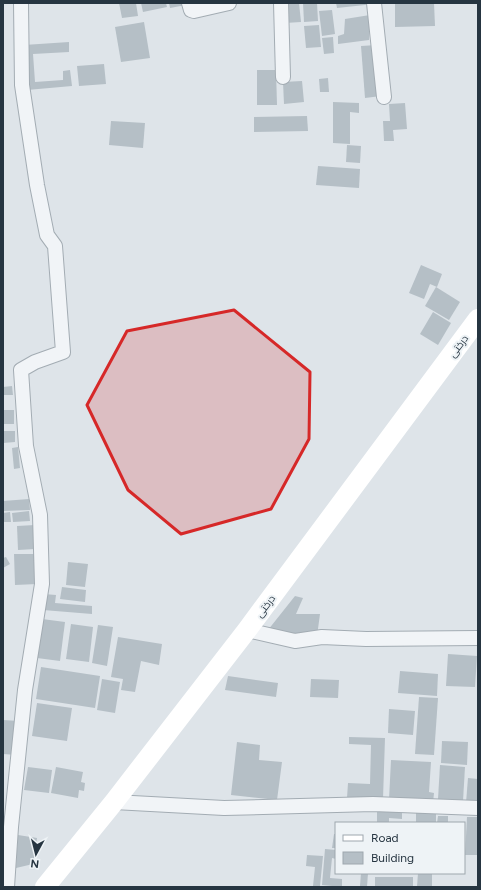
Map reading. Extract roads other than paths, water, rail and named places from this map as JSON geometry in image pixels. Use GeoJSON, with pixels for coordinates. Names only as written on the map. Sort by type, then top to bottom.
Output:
{"type":"FeatureCollection","features":[{"type":"Feature","properties":{"kind":"street"},"geometry":{"type":"LineString","coordinates":[[7,887],[11,827],[25,690],[42,584],[40,515],[26,446],[21,370],[35,362],[63,352],[56,246],[47,235],[36,185],[22,85],[21,3]]}},
{"type":"Feature","properties":{"kind":"street"},"geometry":{"type":"LineString","coordinates":[[189,3],[191,10],[229,3]]}},
{"type":"Feature","properties":{"kind":"street"},"geometry":{"type":"LineString","coordinates":[[281,3],[283,77]]}},
{"type":"Feature","properties":{"kind":"street"},"geometry":{"type":"LineString","coordinates":[[374,3],[384,98]]}},
{"type":"Feature","properties":{"kind":"street","name":"درختی"},"geometry":{"type":"LineString","coordinates":[[45,887],[114,802],[247,630],[478,319]]}},
{"type":"Feature","properties":{"kind":"street"},"geometry":{"type":"LineString","coordinates":[[247,630],[295,641],[322,637],[366,639],[478,638]]}},
{"type":"Feature","properties":{"kind":"street"},"geometry":{"type":"LineString","coordinates":[[114,802],[224,808],[374,804],[478,808]]}}]}
